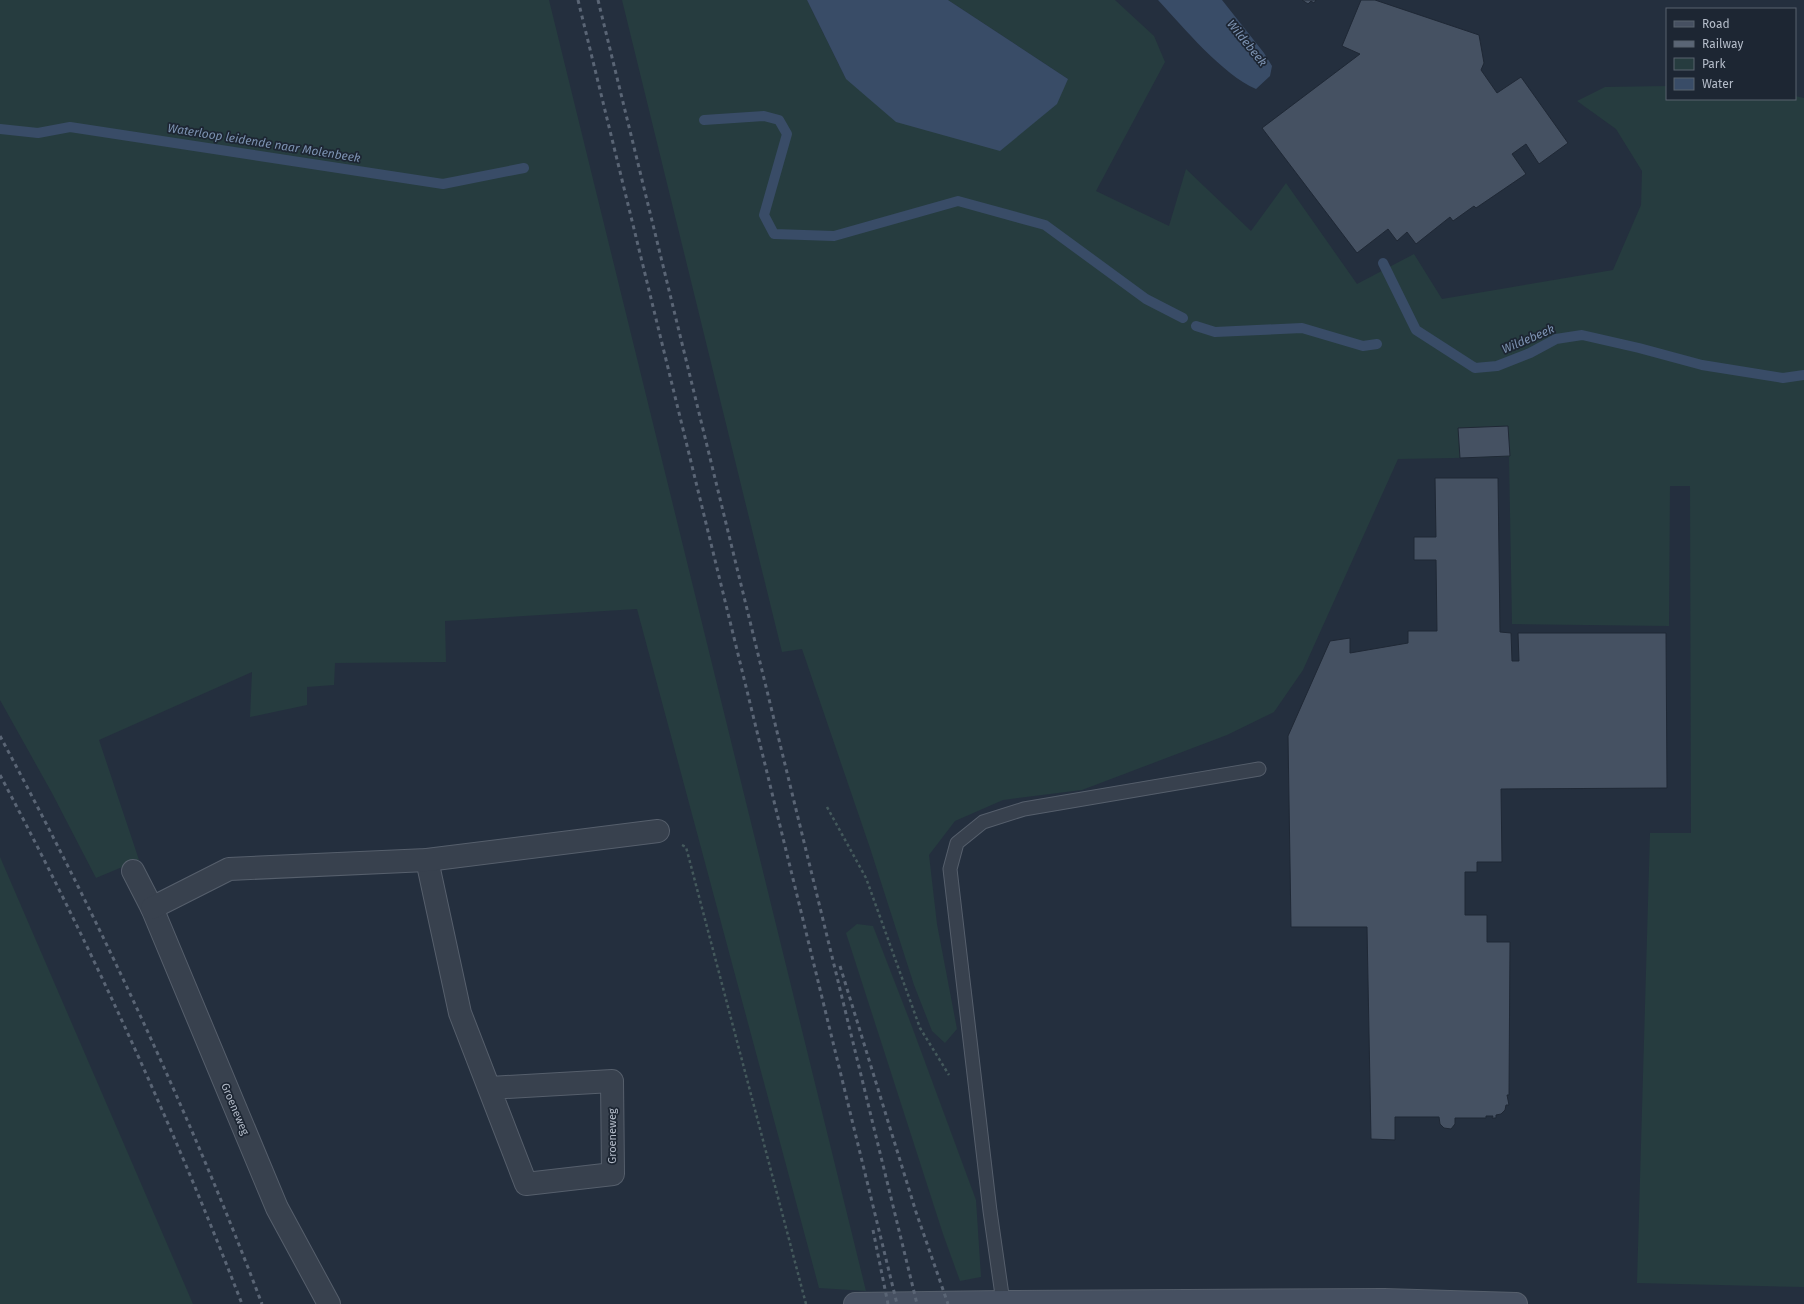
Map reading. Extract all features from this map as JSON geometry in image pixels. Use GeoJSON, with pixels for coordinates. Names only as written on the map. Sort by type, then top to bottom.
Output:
{"type":"FeatureCollection","features":[{"type":"Feature","properties":{"kind":"street"},"geometry":{"type":"LineString","coordinates":[[152,908],[196,884],[229,869],[427,860],[658,831]]}},
{"type":"Feature","properties":{"kind":"street","name":"Groeneweg"},"geometry":{"type":"LineString","coordinates":[[427,860],[460,1013],[526,1184],[612,1174],[612,1081],[490,1088]]}},
{"type":"Feature","properties":{"kind":"street","name":"Groeneweg"},"geometry":{"type":"LineString","coordinates":[[133,871],[152,908],[277,1208],[329,1304]]}},
{"type":"Feature","properties":{"kind":"street"},"geometry":{"type":"LineString","coordinates":[[855,1304],[1384,1300],[1516,1304]]}},
{"type":"Feature","properties":{"kind":"lane"},"geometry":{"type":"LineString","coordinates":[[1003,1302],[990,1211],[950,869],[958,843],[984,822],[1024,809],[1259,769]]}},
{"type":"Feature","properties":{"kind":"path"},"geometry":{"type":"LineString","coordinates":[[827,807],[866,878],[920,1028],[949,1076]]}},
{"type":"Feature","properties":{"kind":"path"},"geometry":{"type":"LineString","coordinates":[[658,831],[686,847],[806,1304]]}},
{"type":"Feature","properties":{"kind":"green space"},"geometry":{"type":"Polygon","coordinates":[[[0,0],[549,0],[866,1291],[819,1288],[637,609],[445,621],[446,662],[335,663],[334,685],[307,687],[307,705],[250,717],[252,672],[99,740],[139,860],[96,878],[52,793],[0,700],[0,0]]]}},
{"type":"Feature","properties":{"kind":"green space"},"geometry":{"type":"Polygon","coordinates":[[[622,0],[807,0],[846,79],[1068,79],[948,0],[1115,0],[1154,36],[1165,62],[1096,191],[1169,226],[1186,169],[1251,231],[1286,183],[1357,284],[1414,254],[1442,299],[1613,270],[1641,205],[1642,171],[1616,129],[1577,101],[1605,87],[1666,86],[1666,100],[1796,100],[1796,96],[1804,98],[1804,1287],[1637,1283],[1650,833],[1691,833],[1690,486],[1670,486],[1669,626],[1512,624],[1509,457],[1398,459],[1303,670],[1274,712],[1227,735],[1082,790],[1003,800],[955,821],[929,855],[937,924],[957,1029],[945,1043],[932,1031],[914,985],[870,848],[802,649],[782,652],[622,0]]]}},
{"type":"Feature","properties":{"kind":"green space"},"geometry":{"type":"Polygon","coordinates":[[[0,857],[193,1304],[0,1304],[0,857]]]}},
{"type":"Feature","properties":{"kind":"green space"},"geometry":{"type":"Polygon","coordinates":[[[857,924],[873,926],[976,1200],[981,1277],[960,1281],[943,1234],[846,933],[857,924]]]}},
{"type":"Feature","properties":{"kind":"water"},"geometry":{"type":"Polygon","coordinates":[[[807,0],[948,0],[1068,79],[1057,104],[1000,151],[896,122],[846,79],[807,0]]]}},
{"type":"Feature","properties":{"kind":"water"},"geometry":{"type":"Polygon","coordinates":[[[1158,0],[1222,0],[1264,53],[1272,66],[1270,76],[1256,89],[1243,82],[1217,62],[1158,0]]]}},
{"type":"Feature","properties":{"kind":"building"},"geometry":{"type":"Polygon","coordinates":[[[1302,0],[1316,0],[1314,3],[1311,1],[1308,4],[1302,0]]]}},
{"type":"Feature","properties":{"kind":"building"},"geometry":{"type":"Polygon","coordinates":[[[1361,0],[1375,0],[1479,35],[1484,63],[1481,70],[1497,93],[1521,77],[1568,143],[1539,164],[1526,144],[1512,154],[1526,174],[1476,208],[1474,206],[1453,221],[1450,217],[1416,244],[1407,232],[1397,241],[1388,229],[1357,253],[1262,128],[1360,54],[1342,46],[1361,0]]]}},
{"type":"Feature","properties":{"kind":"building"},"geometry":{"type":"Polygon","coordinates":[[[1508,426],[1510,456],[1460,458],[1458,428],[1508,426]]]}},
{"type":"Feature","properties":{"kind":"building"},"geometry":{"type":"Polygon","coordinates":[[[1435,478],[1498,478],[1500,632],[1511,633],[1512,661],[1519,661],[1518,633],[1666,633],[1667,788],[1501,789],[1502,862],[1477,862],[1477,872],[1465,872],[1465,915],[1487,915],[1487,942],[1510,942],[1509,1095],[1507,1095],[1509,1105],[1506,1105],[1505,1110],[1501,1114],[1496,1115],[1496,1118],[1492,1118],[1493,1116],[1486,1116],[1486,1118],[1455,1118],[1455,1124],[1451,1129],[1444,1128],[1440,1124],[1439,1117],[1395,1117],[1395,1140],[1371,1139],[1367,927],[1291,927],[1288,736],[1330,641],[1350,638],[1350,653],[1408,643],[1408,631],[1437,631],[1436,560],[1414,560],[1414,537],[1436,537],[1435,478]]]}},
{"type":"Feature","properties":{"kind":"waterway","name":"Waterloop leidende naar Molenbeek"},"geometry":{"type":"LineString","coordinates":[[704,120],[764,116],[779,120],[787,134],[764,215],[774,234],[834,236],[958,201],[1045,225],[1146,299],[1183,318]]}},
{"type":"Feature","properties":{"kind":"waterway","name":"Waterloop leidende naar Molenbeek"},"geometry":{"type":"LineString","coordinates":[[0,129],[38,133],[70,127],[443,184],[524,168]]}},
{"type":"Feature","properties":{"kind":"waterway","name":"Wildebeek"},"geometry":{"type":"LineString","coordinates":[[1383,263],[1416,330],[1475,368],[1497,366],[1530,353],[1556,339],[1582,335],[1639,348],[1702,365],[1783,378],[1804,375]]}},
{"type":"Feature","properties":{"kind":"waterway","name":"Waterloop leidende naar Molenbeek"},"geometry":{"type":"LineString","coordinates":[[1196,326],[1215,332],[1302,328],[1363,346],[1377,344]]}},
{"type":"Feature","properties":{"kind":"railway"},"geometry":{"type":"LineString","coordinates":[[578,0],[897,1304]]}},
{"type":"Feature","properties":{"kind":"railway"},"geometry":{"type":"LineString","coordinates":[[598,0],[917,1304]]}},
{"type":"Feature","properties":{"kind":"railway"},"geometry":{"type":"LineString","coordinates":[[0,736],[37,805],[107,945],[173,1087],[234,1231],[262,1304]]}},
{"type":"Feature","properties":{"kind":"railway"},"geometry":{"type":"LineString","coordinates":[[0,775],[34,839],[129,1036],[159,1102],[242,1304]]}},
{"type":"Feature","properties":{"kind":"railway"},"geometry":{"type":"LineString","coordinates":[[840,966],[916,1212],[948,1304]]}},
{"type":"Feature","properties":{"kind":"railway"},"geometry":{"type":"LineString","coordinates":[[873,1230],[888,1304]]}}]}
